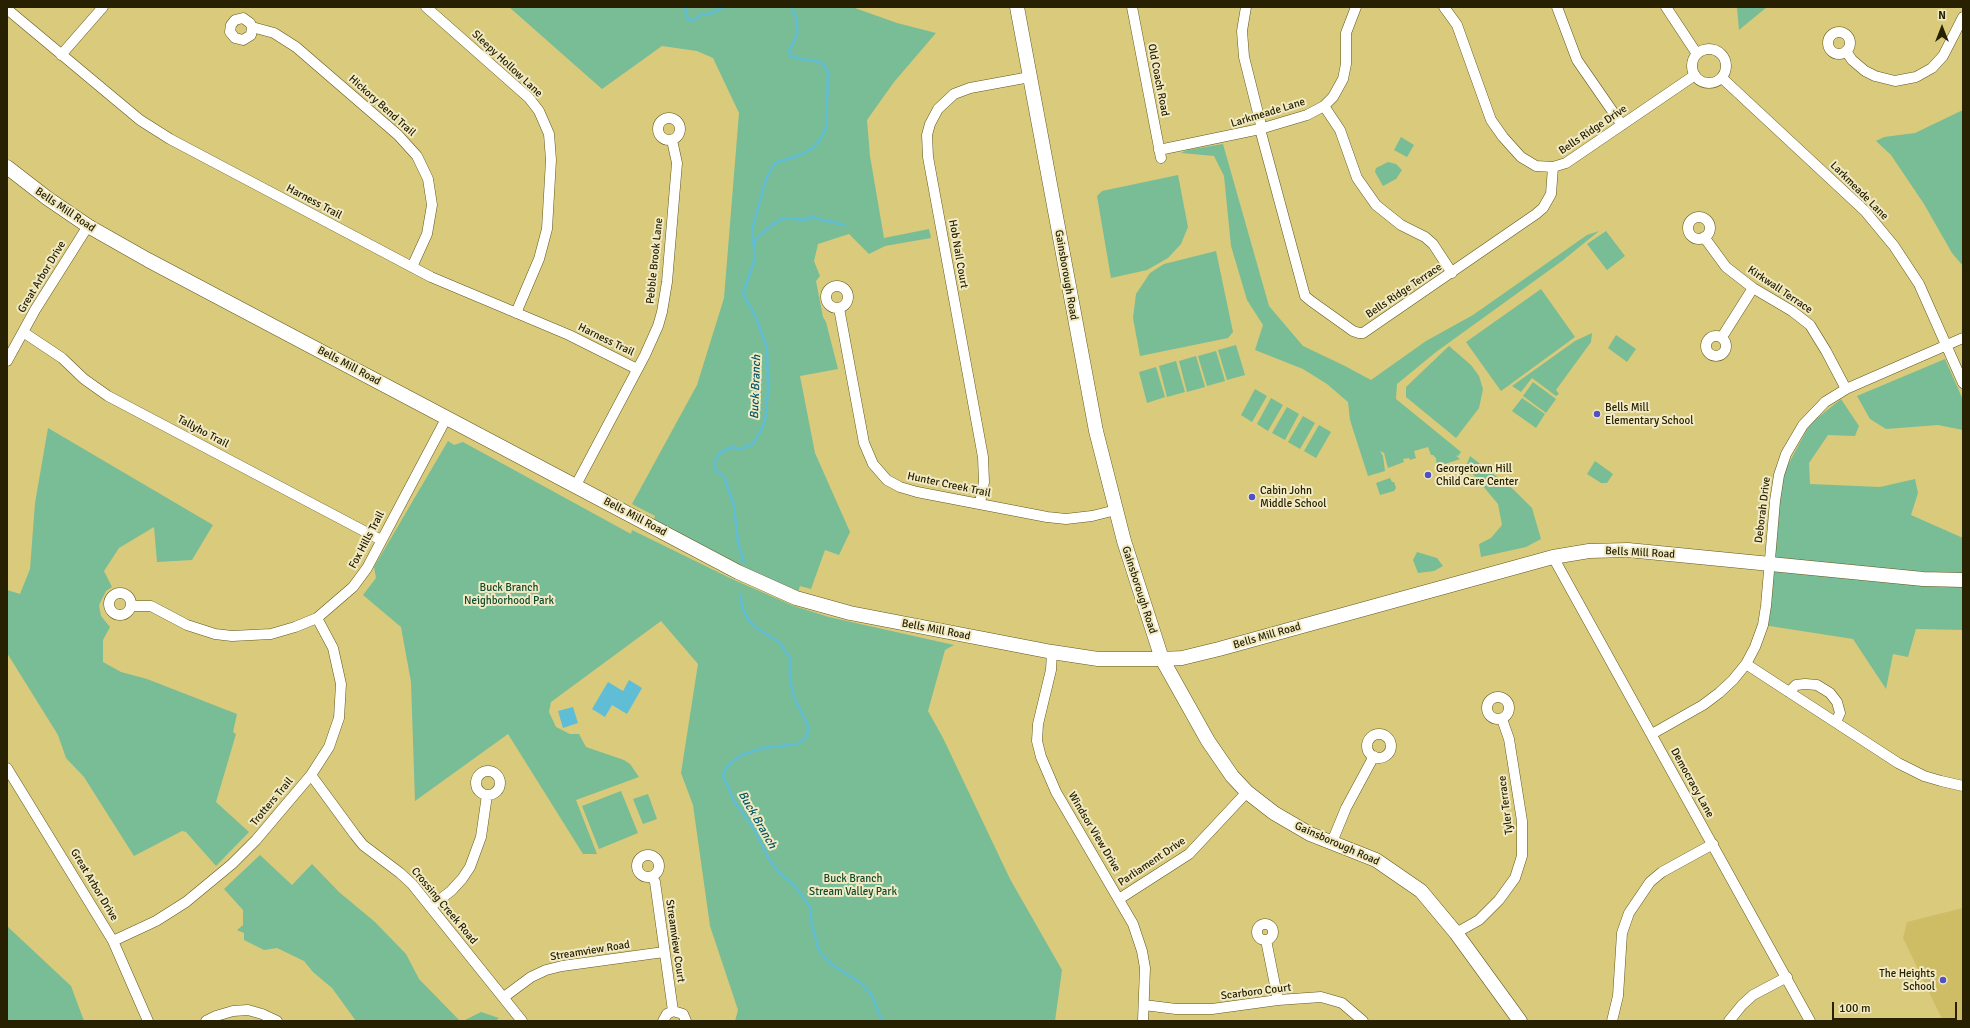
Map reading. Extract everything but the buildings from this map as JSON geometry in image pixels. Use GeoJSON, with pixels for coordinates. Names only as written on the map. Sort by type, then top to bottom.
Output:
{"type":"FeatureCollection","features":[{"type":"Feature","properties":{"kind":"street"},"geometry":{"type":"LineString","coordinates":[[61,55],[103,7]]}},
{"type":"Feature","properties":{"kind":"street","name":"Sleepy Hollow Lane"},"geometry":{"type":"LineString","coordinates":[[426,7],[529,98],[539,111],[549,134],[551,160],[547,229],[539,259],[516,313]]}},
{"type":"Feature","properties":{"kind":"street","name":"Gainsborough Road"},"geometry":{"type":"LineString","coordinates":[[1017,7],[1089,399],[1135,580],[1162,659],[1208,741],[1232,776],[1247,792],[1274,814],[1310,834],[1376,860],[1421,891],[1456,933],[1520,1021]]}},
{"type":"Feature","properties":{"kind":"street","name":"Old Coach Road"},"geometry":{"type":"LineString","coordinates":[[1132,7],[1160,154]]}},
{"type":"Feature","properties":{"kind":"street","name":"Bells Ridge Terrace"},"geometry":{"type":"LineString","coordinates":[[1246,7],[1242,31],[1244,57],[1261,129],[1304,292],[1311,302],[1353,331],[1363,333],[1452,273],[1543,208],[1551,194],[1553,167]]}},
{"type":"Feature","properties":{"kind":"street","name":"Larkmeade Lane"},"geometry":{"type":"LineString","coordinates":[[1160,154],[1261,129],[1307,115],[1324,106],[1333,97],[1343,79],[1346,64],[1346,33],[1356,7]]}},
{"type":"Feature","properties":{"kind":"street","name":"Bells Ridge Drive"},"geometry":{"type":"LineString","coordinates":[[1444,7],[1457,25],[1491,120],[1502,137],[1528,163],[1545,168],[1566,163],[1695,75]]}},
{"type":"Feature","properties":{"kind":"street"},"geometry":{"type":"LineString","coordinates":[[1557,7],[1577,60],[1622,126]]}},
{"type":"Feature","properties":{"kind":"street"},"geometry":{"type":"LineString","coordinates":[[1666,7],[1697,54]]}},
{"type":"Feature","properties":{"kind":"street","name":"Harness Trail"},"geometry":{"type":"LineString","coordinates":[[7,9],[140,120],[170,139],[460,291],[569,335],[638,369]]}},
{"type":"Feature","properties":{"kind":"street"},"geometry":{"type":"LineString","coordinates":[[1846,51],[1852,60],[1865,71],[1874,76],[1895,81],[1916,77],[1932,68],[1943,56],[1963,17]]}},
{"type":"Feature","properties":{"kind":"street","name":"Hickory Bend Trail"},"geometry":{"type":"LineString","coordinates":[[252,27],[280,36],[308,56],[398,135],[417,156],[428,179],[432,205],[427,234],[412,266]]}},
{"type":"Feature","properties":{"kind":"street"},"geometry":{"type":"LineString","coordinates":[[1706,49],[1712,49],[1721,54],[1725,58],[1726,68],[1722,78],[1718,81],[1708,83],[1703,82],[1695,75],[1692,64],[1697,54],[1706,49]]}},
{"type":"Feature","properties":{"kind":"street","name":"Hob Nail Court"},"geometry":{"type":"LineString","coordinates":[[980,504],[984,482],[984,457],[928,157],[927,135],[930,124],[938,109],[954,94],[970,88],[1030,77]]}},
{"type":"Feature","properties":{"kind":"street","name":"Larkmeade Lane"},"geometry":{"type":"LineString","coordinates":[[1722,78],[1870,217],[1894,246],[1920,284],[1948,345],[1963,383]]}},
{"type":"Feature","properties":{"kind":"street"},"geometry":{"type":"LineString","coordinates":[[1324,106],[1340,130],[1357,178],[1376,205],[1400,225],[1429,240],[1452,273]]}},
{"type":"Feature","properties":{"kind":"street","name":"Pebble Brook Lane"},"geometry":{"type":"LineString","coordinates":[[576,485],[638,369],[658,326],[665,296],[677,163],[672,140]]}},
{"type":"Feature","properties":{"kind":"street","name":"Bells Mill Road"},"geometry":{"type":"LineString","coordinates":[[7,167],[47,198],[88,226],[148,260],[738,572],[796,598],[850,613],[1052,652],[1098,659],[1162,659],[1182,658],[1220,649],[1553,556],[1589,551],[1628,550],[1923,579],[1963,580]]}},
{"type":"Feature","properties":{"kind":"street","name":"Great Arbor Drive"},"geometry":{"type":"LineString","coordinates":[[7,362],[23,332],[88,226]]}},
{"type":"Feature","properties":{"kind":"street","name":"Kirkwall Terrace"},"geometry":{"type":"LineString","coordinates":[[1704,238],[1726,267],[1753,288],[1792,310],[1810,325],[1846,389]]}},
{"type":"Feature","properties":{"kind":"street"},"geometry":{"type":"LineString","coordinates":[[1722,337],[1753,288]]}},
{"type":"Feature","properties":{"kind":"street","name":"Hunter Creek Trail"},"geometry":{"type":"LineString","coordinates":[[839,308],[864,443],[873,464],[887,480],[900,487],[1047,517],[1066,519],[1092,516],[1116,510]]}},
{"type":"Feature","properties":{"kind":"street","name":"Tallyho Trail"},"geometry":{"type":"LineString","coordinates":[[23,332],[62,358],[84,379],[108,396],[381,540]]}},
{"type":"Feature","properties":{"kind":"street","name":"Deborah Drive"},"geometry":{"type":"LineString","coordinates":[[1652,734],[1703,705],[1733,680],[1746,664],[1762,625],[1766,606],[1777,487],[1786,454],[1797,432],[1808,418],[1825,402],[1846,389],[1963,338]]}},
{"type":"Feature","properties":{"kind":"street","name":"Fox Hills Trail"},"geometry":{"type":"LineString","coordinates":[[132,606],[151,606],[187,625],[215,634],[232,636],[271,634],[295,627],[317,618],[337,602],[360,578],[367,568],[447,417]]}},
{"type":"Feature","properties":{"kind":"street","name":"Democracy Lane"},"geometry":{"type":"LineString","coordinates":[[1553,556],[1810,1021]]}},
{"type":"Feature","properties":{"kind":"street","name":"Trotters Trail"},"geometry":{"type":"LineString","coordinates":[[113,940],[156,921],[206,887],[232,864],[256,840],[311,775],[329,747],[339,718],[342,698],[341,684],[336,657],[317,618]]}},
{"type":"Feature","properties":{"kind":"street","name":"Windsor View Drive"},"geometry":{"type":"LineString","coordinates":[[1052,652],[1051,670],[1038,724],[1037,741],[1040,757],[1056,792],[1133,924],[1142,951],[1145,968],[1143,1021]]}},
{"type":"Feature","properties":{"kind":"street"},"geometry":{"type":"LineString","coordinates":[[1746,664],[1910,769],[1941,782],[1963,786]]}},
{"type":"Feature","properties":{"kind":"street"},"geometry":{"type":"LineString","coordinates":[[1789,692],[1796,685],[1805,684],[1817,685],[1830,693],[1837,702],[1840,713],[1836,722]]}},
{"type":"Feature","properties":{"kind":"street","name":"Tyler Terrace"},"geometry":{"type":"LineString","coordinates":[[1456,933],[1478,920],[1499,900],[1515,878],[1522,856],[1522,821],[1509,739],[1502,719]]}},
{"type":"Feature","properties":{"kind":"street"},"geometry":{"type":"LineString","coordinates":[[1332,842],[1346,808],[1374,756]]}},
{"type":"Feature","properties":{"kind":"street","name":"Great Arbor Drive"},"geometry":{"type":"LineString","coordinates":[[7,768],[113,940],[148,1021]]}},
{"type":"Feature","properties":{"kind":"street","name":"Crossing Creek Road"},"geometry":{"type":"LineString","coordinates":[[311,775],[364,845],[400,873],[430,907],[522,1021]]}},
{"type":"Feature","properties":{"kind":"street","name":"Parliament Drive"},"geometry":{"type":"LineString","coordinates":[[1119,899],[1189,854],[1247,792]]}},
{"type":"Feature","properties":{"kind":"street"},"geometry":{"type":"LineString","coordinates":[[430,907],[451,891],[470,867],[481,837],[486,795]]}},
{"type":"Feature","properties":{"kind":"street"},"geometry":{"type":"LineString","coordinates":[[1612,1021],[1618,996],[1622,933],[1629,913],[1650,882],[1662,872],[1713,844]]}},
{"type":"Feature","properties":{"kind":"street","name":"Streamview Court"},"geometry":{"type":"LineString","coordinates":[[652,877],[655,882],[673,1010]]}},
{"type":"Feature","properties":{"kind":"street"},"geometry":{"type":"LineString","coordinates":[[1266,940],[1278,1000]]}},
{"type":"Feature","properties":{"kind":"street","name":"Streamview Road"},"geometry":{"type":"LineString","coordinates":[[504,997],[531,977],[546,970],[562,966],[664,952]]}},
{"type":"Feature","properties":{"kind":"street"},"geometry":{"type":"LineString","coordinates":[[1729,1021],[1742,1005],[1753,996],[1786,977]]}},
{"type":"Feature","properties":{"kind":"street","name":"Scarboro Court"},"geometry":{"type":"LineString","coordinates":[[1144,1004],[1176,1009],[1212,1009],[1278,1000],[1321,997],[1342,1003],[1363,1021]]}},
{"type":"Feature","properties":{"kind":"street"},"geometry":{"type":"LineString","coordinates":[[206,1021],[216,1016],[233,1011],[248,1010],[262,1014],[277,1021]]}},
{"type":"Feature","properties":{"kind":"street"},"geometry":{"type":"LineString","coordinates":[[663,1021],[667,1014],[673,1010],[683,1014],[686,1021]]}},
{"type":"Feature","properties":{"kind":"shaded area","name":"The Heights School"},"geometry":{"type":"Polygon","coordinates":[[[1963,908],[1963,1021],[1943,1021],[1903,938],[1907,922],[1963,908]]]}},
{"type":"Feature","properties":{"kind":"green space"},"geometry":{"type":"Polygon","coordinates":[[[509,7],[852,7],[897,23],[936,33],[894,82],[867,120],[870,156],[884,238],[929,229],[931,238],[885,246],[869,254],[849,234],[818,244],[814,261],[820,276],[816,281],[823,317],[826,322],[838,369],[800,376],[815,453],[850,532],[839,555],[825,550],[811,589],[800,586],[796,598],[652,526],[655,516],[632,504],[697,385],[724,298],[739,113],[713,58],[697,51],[662,46],[602,89],[509,7]]]}},
{"type":"Feature","properties":{"kind":"green space"},"geometry":{"type":"Polygon","coordinates":[[[1737,7],[1767,7],[1739,30],[1737,7]]]}},
{"type":"Feature","properties":{"kind":"green space"},"geometry":{"type":"Polygon","coordinates":[[[1963,110],[1963,266],[1952,253],[1924,204],[1891,155],[1876,141],[1884,137],[1915,133],[1963,110]]]}},
{"type":"Feature","properties":{"kind":"green space"},"geometry":{"type":"Polygon","coordinates":[[[1401,137],[1414,145],[1407,157],[1394,150],[1401,137]]]}},
{"type":"Feature","properties":{"kind":"green space"},"geometry":{"type":"Polygon","coordinates":[[[1223,144],[1269,306],[1303,346],[1371,380],[1426,341],[1473,315],[1587,235],[1599,231],[1562,261],[1436,352],[1397,384],[1396,399],[1461,452],[1458,456],[1455,455],[1460,459],[1445,464],[1446,469],[1437,471],[1436,458],[1431,455],[1428,447],[1414,451],[1416,458],[1410,460],[1409,458],[1403,459],[1404,462],[1388,468],[1384,453],[1380,451],[1383,456],[1385,471],[1368,476],[1350,420],[1348,402],[1327,384],[1303,369],[1255,350],[1263,325],[1247,300],[1231,246],[1224,176],[1214,156],[1181,153],[1187,150],[1223,144]]]}},
{"type":"Feature","properties":{"kind":"green space"},"geometry":{"type":"Polygon","coordinates":[[[1388,162],[1396,164],[1402,170],[1396,179],[1383,186],[1375,172],[1376,168],[1388,162]]]}},
{"type":"Feature","properties":{"kind":"green space"},"geometry":{"type":"Polygon","coordinates":[[[1178,175],[1188,227],[1181,244],[1168,258],[1147,270],[1111,278],[1097,196],[1102,191],[1178,175]]]}},
{"type":"Feature","properties":{"kind":"green space"},"geometry":{"type":"Polygon","coordinates":[[[1606,231],[1625,256],[1607,270],[1587,244],[1606,231]]]}},
{"type":"Feature","properties":{"kind":"green space"},"geometry":{"type":"Polygon","coordinates":[[[1216,251],[1233,332],[1228,338],[1140,356],[1133,318],[1136,294],[1150,273],[1164,264],[1216,251]]]}},
{"type":"Feature","properties":{"kind":"green space"},"geometry":{"type":"Polygon","coordinates":[[[1541,289],[1575,337],[1501,391],[1466,342],[1541,289]]]}},
{"type":"Feature","properties":{"kind":"green space"},"geometry":{"type":"Polygon","coordinates":[[[1592,333],[1591,342],[1556,390],[1559,394],[1556,396],[1532,378],[1521,392],[1512,386],[1575,341],[1592,333]]]}},
{"type":"Feature","properties":{"kind":"green space"},"geometry":{"type":"Polygon","coordinates":[[[1616,335],[1636,349],[1627,362],[1608,348],[1616,335]]]}},
{"type":"Feature","properties":{"kind":"green space"},"geometry":{"type":"Polygon","coordinates":[[[1236,345],[1245,375],[1227,380],[1218,350],[1236,345]]]}},
{"type":"Feature","properties":{"kind":"green space"},"geometry":{"type":"Polygon","coordinates":[[[1449,346],[1471,365],[1479,376],[1483,389],[1479,408],[1456,438],[1406,397],[1406,387],[1449,346]]]}},
{"type":"Feature","properties":{"kind":"green space"},"geometry":{"type":"Polygon","coordinates":[[[1216,351],[1225,381],[1207,386],[1198,356],[1216,351]]]}},
{"type":"Feature","properties":{"kind":"green space"},"geometry":{"type":"Polygon","coordinates":[[[1196,356],[1205,387],[1187,392],[1179,361],[1196,356]]]}},
{"type":"Feature","properties":{"kind":"green space"},"geometry":{"type":"Polygon","coordinates":[[[1945,359],[1963,400],[1963,430],[1938,425],[1886,429],[1870,419],[1857,396],[1945,359]]]}},
{"type":"Feature","properties":{"kind":"green space"},"geometry":{"type":"Polygon","coordinates":[[[1176,361],[1185,392],[1167,397],[1159,366],[1176,361]]]}},
{"type":"Feature","properties":{"kind":"green space"},"geometry":{"type":"Polygon","coordinates":[[[1156,367],[1165,397],[1147,403],[1139,372],[1156,367]]]}},
{"type":"Feature","properties":{"kind":"green space"},"geometry":{"type":"Polygon","coordinates":[[[1533,382],[1556,399],[1546,413],[1523,396],[1533,382]]]}},
{"type":"Feature","properties":{"kind":"green space"},"geometry":{"type":"Polygon","coordinates":[[[1255,389],[1267,396],[1252,422],[1241,415],[1255,389]]]}},
{"type":"Feature","properties":{"kind":"green space"},"geometry":{"type":"Polygon","coordinates":[[[1271,398],[1283,405],[1268,431],[1257,424],[1271,398]]]}},
{"type":"Feature","properties":{"kind":"green space"},"geometry":{"type":"Polygon","coordinates":[[[1522,398],[1545,414],[1536,428],[1512,411],[1522,398]]]}},
{"type":"Feature","properties":{"kind":"green space"},"geometry":{"type":"Polygon","coordinates":[[[1841,399],[1859,426],[1855,436],[1828,435],[1809,463],[1810,484],[1880,487],[1915,479],[1918,493],[1911,515],[1963,538],[1963,630],[1916,629],[1908,657],[1893,654],[1886,689],[1853,639],[1763,625],[1783,474],[1810,424],[1841,399]]]}},
{"type":"Feature","properties":{"kind":"green space"},"geometry":{"type":"Polygon","coordinates":[[[1287,407],[1299,414],[1285,440],[1272,433],[1287,407]]]}},
{"type":"Feature","properties":{"kind":"green space"},"geometry":{"type":"Polygon","coordinates":[[[1303,416],[1315,423],[1300,449],[1288,442],[1303,416]]]}},
{"type":"Feature","properties":{"kind":"green space"},"geometry":{"type":"Polygon","coordinates":[[[1319,425],[1331,432],[1316,458],[1304,451],[1319,425]]]}},
{"type":"Feature","properties":{"kind":"green space"},"geometry":{"type":"Polygon","coordinates":[[[48,428],[213,525],[192,560],[157,562],[154,527],[119,548],[104,571],[112,587],[106,591],[99,605],[101,616],[110,627],[103,640],[103,662],[121,672],[147,679],[237,714],[233,732],[236,734],[216,802],[249,832],[216,866],[186,832],[182,831],[134,856],[84,777],[66,758],[58,735],[7,653],[7,590],[20,594],[30,569],[35,503],[48,428]]]}},
{"type":"Feature","properties":{"kind":"green space"},"geometry":{"type":"Polygon","coordinates":[[[448,441],[454,445],[463,442],[631,534],[632,530],[732,579],[794,606],[829,617],[954,645],[945,650],[928,711],[943,738],[1010,879],[1062,970],[1055,1021],[735,1021],[738,1010],[710,926],[693,805],[681,773],[698,664],[661,621],[551,702],[549,712],[556,727],[570,734],[579,734],[586,747],[624,760],[630,764],[639,777],[576,800],[597,854],[583,854],[508,734],[415,801],[411,682],[401,627],[363,595],[376,578],[374,567],[448,441]]]}},
{"type":"Feature","properties":{"kind":"green space"},"geometry":{"type":"Polygon","coordinates":[[[1470,456],[1514,490],[1532,508],[1541,539],[1526,547],[1481,557],[1479,544],[1491,538],[1502,525],[1498,504],[1466,466],[1470,456]]]}},
{"type":"Feature","properties":{"kind":"green space"},"geometry":{"type":"Polygon","coordinates":[[[1595,461],[1613,474],[1607,483],[1601,483],[1587,474],[1595,461]]]}},
{"type":"Feature","properties":{"kind":"green space"},"geometry":{"type":"Polygon","coordinates":[[[1390,478],[1392,482],[1394,482],[1396,488],[1394,491],[1380,495],[1376,483],[1390,478]]]}},
{"type":"Feature","properties":{"kind":"green space"},"geometry":{"type":"Polygon","coordinates":[[[1417,552],[1437,558],[1443,566],[1434,571],[1418,573],[1413,560],[1417,552]]]}},
{"type":"Feature","properties":{"kind":"green space"},"geometry":{"type":"Polygon","coordinates":[[[621,791],[638,833],[599,849],[582,806],[621,791]]]}},
{"type":"Feature","properties":{"kind":"green space"},"geometry":{"type":"Polygon","coordinates":[[[648,794],[657,819],[643,824],[633,799],[648,794]]]}},
{"type":"Feature","properties":{"kind":"green space"},"geometry":{"type":"Polygon","coordinates":[[[260,855],[292,885],[312,864],[339,892],[375,922],[406,954],[419,979],[460,1021],[356,1021],[332,988],[313,972],[304,961],[277,948],[264,950],[244,940],[244,933],[237,930],[243,925],[243,910],[224,889],[260,855]]]}},
{"type":"Feature","properties":{"kind":"green space"},"geometry":{"type":"Polygon","coordinates":[[[7,926],[71,986],[84,1021],[7,1021],[7,926]]]}},
{"type":"Feature","properties":{"kind":"green space"},"geometry":{"type":"Polygon","coordinates":[[[481,1012],[499,1018],[496,1021],[463,1021],[481,1012]]]}},
{"type":"Feature","properties":{"kind":"water"},"geometry":{"type":"Polygon","coordinates":[[[629,680],[642,688],[627,714],[612,705],[605,717],[592,709],[608,682],[623,691],[629,680]]]}},
{"type":"Feature","properties":{"kind":"water"},"geometry":{"type":"Polygon","coordinates":[[[573,707],[578,723],[563,728],[558,711],[573,707]]]}},
{"type":"Feature","properties":{"kind":"waterway","name":"Buck Branch"},"geometry":{"type":"LineString","coordinates":[[685,7],[688,20],[694,20],[701,15],[709,14],[724,7]]}},
{"type":"Feature","properties":{"kind":"waterway","name":"Buck Branch"},"geometry":{"type":"LineString","coordinates":[[744,562],[738,543],[734,506],[724,476],[716,471],[714,462],[721,452],[732,447],[741,449],[754,443],[764,424],[766,414],[768,389],[767,348],[755,315],[743,294],[755,258],[752,230],[766,179],[775,163],[800,155],[813,148],[822,137],[826,127],[828,72],[823,64],[814,60],[805,60],[791,56],[789,51],[797,36],[797,20],[791,7]]}},
{"type":"Feature","properties":{"kind":"waterway"},"geometry":{"type":"LineString","coordinates":[[753,243],[761,234],[779,220],[787,218],[804,220],[811,217],[844,225]]}},
{"type":"Feature","properties":{"kind":"waterway","name":"Buck Branch"},"geometry":{"type":"LineString","coordinates":[[740,595],[742,606],[747,618],[756,628],[779,642],[790,658],[790,679],[794,697],[808,726],[807,737],[797,744],[763,748],[744,754],[732,762],[726,768],[723,775],[734,801],[753,827],[768,857],[779,873],[793,884],[811,908],[811,921],[819,951],[831,964],[861,983],[871,994],[882,1021]]}},
{"type":"Feature","properties":{"kind":"place","name":"Bells Mill Elementary School"},"geometry":{"type":"Point","coordinates":[1597,414]}},
{"type":"Feature","properties":{"kind":"place","name":"Georgetown Hill Child Care Center"},"geometry":{"type":"Point","coordinates":[1428,475]}},
{"type":"Feature","properties":{"kind":"place","name":"Cabin John Middle School"},"geometry":{"type":"Point","coordinates":[1252,497]}},
{"type":"Feature","properties":{"kind":"place","name":"The Heights School"},"geometry":{"type":"Point","coordinates":[1943,980]}},
{"type":"Feature","properties":{"kind":"park label","name":"Buck Branch Neighborhood Park"},"geometry":{"type":"Point","coordinates":[509,594]}},
{"type":"Feature","properties":{"kind":"park label","name":"Buck Branch Stream Valley Park"},"geometry":{"type":"Point","coordinates":[853,885]}}]}
